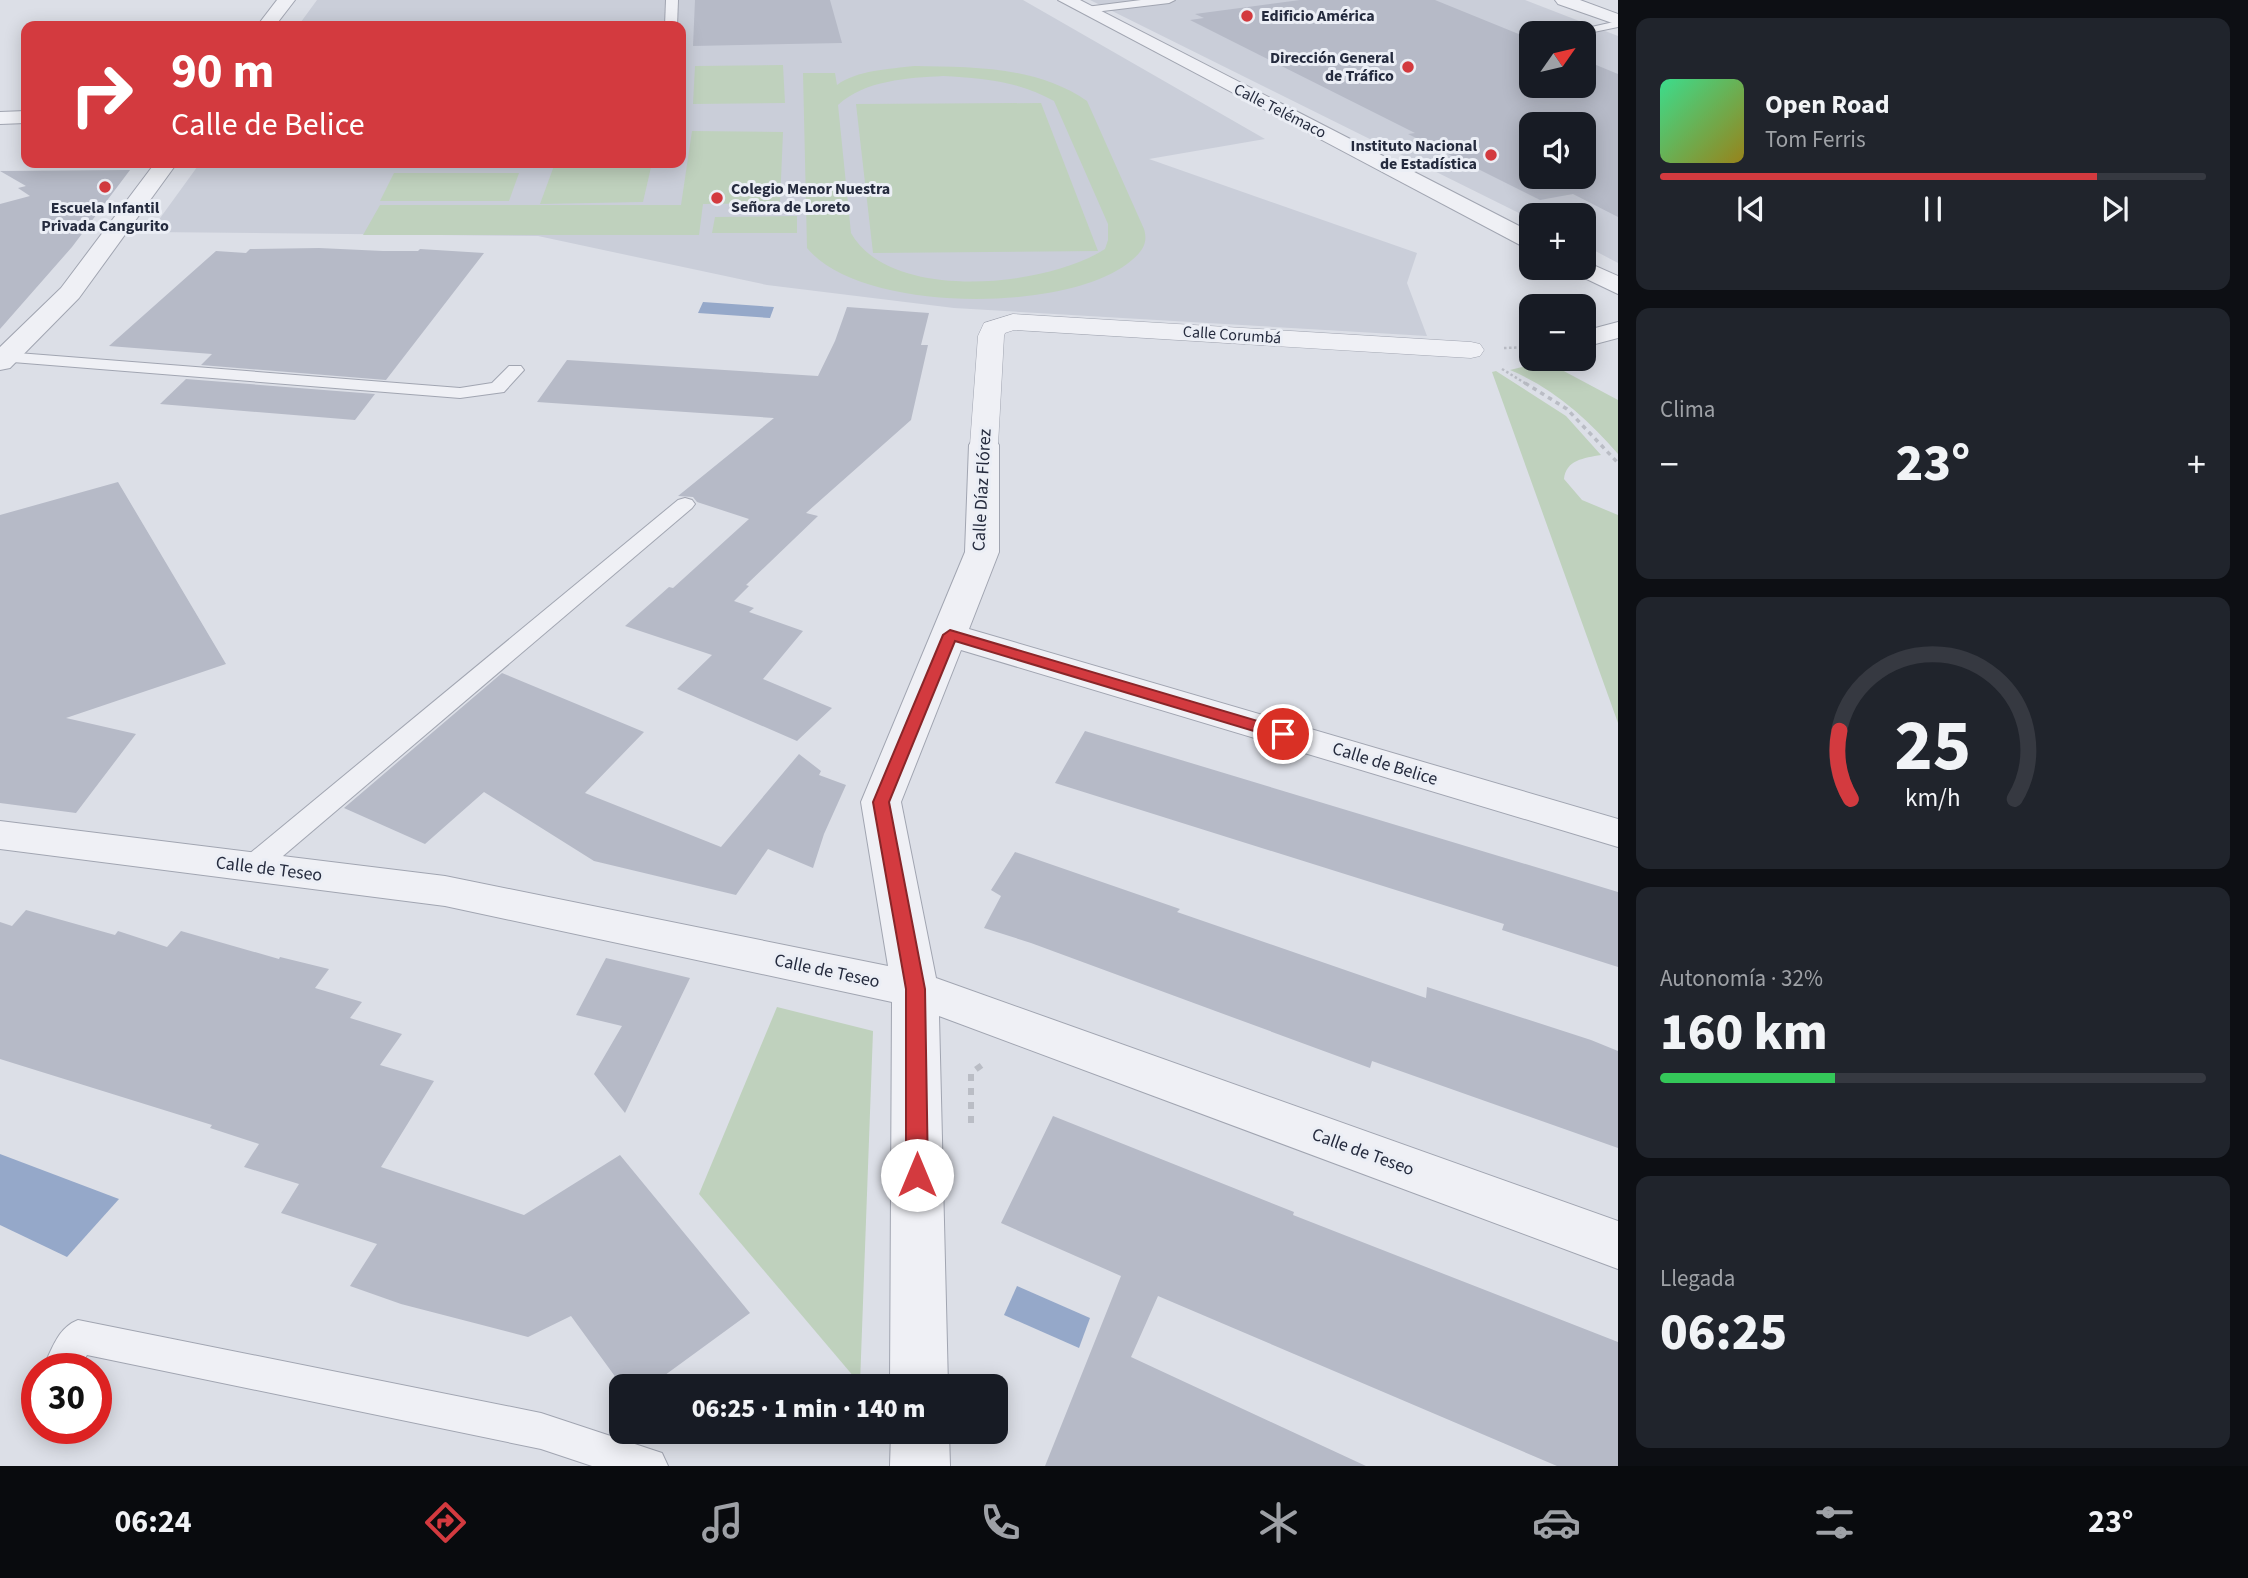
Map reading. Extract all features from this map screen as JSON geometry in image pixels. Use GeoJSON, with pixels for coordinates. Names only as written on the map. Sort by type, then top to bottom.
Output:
{"type":"FeatureCollection","features":[{"type":"Feature","properties":{"kind":"street"},"geometry":{"type":"LineString","coordinates":[[270,21],[286,0]]}},
{"type":"Feature","properties":{"kind":"street","name":"Calle Telémaco"},"geometry":{"type":"LineString","coordinates":[[1066,0],[1519,235]]}},
{"type":"Feature","properties":{"kind":"street"},"geometry":{"type":"LineString","coordinates":[[1564,0],[1618,22]]}},
{"type":"Feature","properties":{"kind":"street"},"geometry":{"type":"LineString","coordinates":[[0,117],[21,117]]}},
{"type":"Feature","properties":{"kind":"street"},"geometry":{"type":"LineString","coordinates":[[3,360],[70,293],[162,168]]}},
{"type":"Feature","properties":{"kind":"street"},"geometry":{"type":"LineString","coordinates":[[1596,275],[1618,286]]}},
{"type":"Feature","properties":{"kind":"street","name":"Calle Corumbá"},"geometry":{"type":"LineString","coordinates":[[993,328],[1013,322],[1471,350]]}},
{"type":"Feature","properties":{"kind":"street","name":"Calle Díaz Flórez"},"geometry":{"type":"LineString","coordinates":[[919,1374],[915,989],[881,802],[982,552],[984,445],[993,328]]}},
{"type":"Feature","properties":{"kind":"street"},"geometry":{"type":"LineString","coordinates":[[1596,336],[1618,330]]}},
{"type":"Feature","properties":{"kind":"street","name":"Calle de Belice"},"geometry":{"type":"LineString","coordinates":[[950,635],[1618,833]]}},
{"type":"Feature","properties":{"kind":"street","name":"Calle de Teseo"},"geometry":{"type":"LineString","coordinates":[[0,835],[445,891],[915,989],[1618,1245]]}},
{"type":"Feature","properties":{"kind":"street"},"geometry":{"type":"LineString","coordinates":[[920,1444],[920,1466]]}},
{"type":"Feature","properties":{"kind":"lane"},"geometry":{"type":"LineString","coordinates":[[671,21],[672,0]]}},
{"type":"Feature","properties":{"kind":"lane"},"geometry":{"type":"LineString","coordinates":[[1086,10],[1169,0]]}},
{"type":"Feature","properties":{"kind":"lane"},"geometry":{"type":"LineString","coordinates":[[1596,27],[1618,22]]}},
{"type":"Feature","properties":{"kind":"lane"},"geometry":{"type":"LineString","coordinates":[[3,360],[460,393],[498,388],[515,370]]}},
{"type":"Feature","properties":{"kind":"lane"},"geometry":{"type":"LineString","coordinates":[[253,866],[685,504]]}},
{"type":"Feature","properties":{"kind":"lane"},"geometry":{"type":"LineString","coordinates":[[68,1353],[78,1337],[541,1430],[649,1466]]}},
{"type":"Feature","properties":{"kind":"path"},"geometry":{"type":"LineString","coordinates":[[1471,350],[1567,409],[1618,463]]}},
{"type":"Feature","properties":{"kind":"path"},"geometry":{"type":"LineString","coordinates":[[971,1128],[971,1073],[993,1057]]}},
{"type":"Feature","properties":{"kind":"shaded area","name":"Colegio Menor Nuestra Señora de Loreto"},"geometry":{"type":"Polygon","coordinates":[[[317,0],[1023,0],[1265,139],[1149,159],[1417,253],[1407,283],[1427,336],[954,308],[767,285],[538,236],[150,232],[196,168],[686,168],[686,21],[302,21],[317,0]]]}},
{"type":"Feature","properties":{"kind":"shaded area"},"geometry":{"type":"Polygon","coordinates":[[[1090,0],[1525,0],[1579,21],[1519,21],[1519,98],[1596,98],[1596,27],[1618,36],[1618,263],[1596,251],[1596,203],[1519,203],[1519,213],[1090,0]]]}},
{"type":"Feature","properties":{"kind":"green space"},"geometry":{"type":"Polygon","coordinates":[[[783,65],[785,103],[693,104],[695,66],[783,65]]]}},
{"type":"Feature","properties":{"kind":"green space"},"geometry":{"type":"Polygon","coordinates":[[[914,66],[981,68],[1025,75],[1067,89],[1087,101],[1144,229],[1145,240],[1139,253],[1127,264],[1097,280],[1057,291],[1011,298],[962,299],[914,295],[870,285],[833,269],[807,248],[803,73],[835,73],[837,85],[864,73],[914,66]],[[943,76],[902,79],[874,85],[838,105],[851,233],[871,255],[899,270],[933,279],[971,282],[1046,272],[1079,262],[1105,249],[1108,224],[1054,101],[1014,85],[943,76]]]}},
{"type":"Feature","properties":{"kind":"green space"},"geometry":{"type":"Polygon","coordinates":[[[1041,103],[1098,251],[873,253],[856,104],[1041,103]]]}},
{"type":"Feature","properties":{"kind":"green space"},"geometry":{"type":"Polygon","coordinates":[[[692,131],[783,132],[780,203],[703,204],[699,235],[363,235],[380,205],[681,205],[692,131]]]}},
{"type":"Feature","properties":{"kind":"green space"},"geometry":{"type":"Polygon","coordinates":[[[553,168],[651,168],[643,202],[540,204],[553,168]]]}},
{"type":"Feature","properties":{"kind":"green space"},"geometry":{"type":"Polygon","coordinates":[[[394,173],[519,173],[509,201],[380,201],[394,173]]]}},
{"type":"Feature","properties":{"kind":"green space"},"geometry":{"type":"Polygon","coordinates":[[[797,216],[797,233],[712,233],[715,217],[797,216]]]}},
{"type":"Feature","properties":{"kind":"green space"},"geometry":{"type":"Polygon","coordinates":[[[1519,368],[1519,371],[1564,371],[1618,400],[1618,454],[1595,429],[1555,395],[1510,370],[1519,368]]]}},
{"type":"Feature","properties":{"kind":"green space"},"geometry":{"type":"Polygon","coordinates":[[[1496,371],[1566,416],[1601,455],[1572,464],[1564,479],[1582,500],[1618,515],[1618,723],[1492,372],[1496,371]]]}},
{"type":"Feature","properties":{"kind":"green space"},"geometry":{"type":"Polygon","coordinates":[[[777,1007],[873,1031],[860,1374],[852,1374],[699,1194],[777,1007]]]}},
{"type":"Feature","properties":{"kind":"water"},"geometry":{"type":"Polygon","coordinates":[[[703,302],[774,307],[770,318],[698,313],[703,302]]]}},
{"type":"Feature","properties":{"kind":"water"},"geometry":{"type":"Polygon","coordinates":[[[0,1154],[119,1199],[67,1257],[0,1225],[0,1154]]]}},
{"type":"Feature","properties":{"kind":"water"},"geometry":{"type":"Polygon","coordinates":[[[1017,1286],[1090,1318],[1079,1348],[1004,1315],[1017,1286]]]}},
{"type":"Feature","properties":{"kind":"building"},"geometry":{"type":"Polygon","coordinates":[[[695,0],[830,0],[842,43],[693,46],[695,0]]]}},
{"type":"Feature","properties":{"kind":"building"},"geometry":{"type":"Polygon","coordinates":[[[1300,0],[1435,0],[1519,34],[1519,98],[1596,98],[1596,65],[1618,74],[1618,217],[1596,206],[1596,203],[1573,194],[1540,200],[1408,134],[1415,133],[1190,20],[1204,18],[1195,14],[1300,0]]]}},
{"type":"Feature","properties":{"kind":"building"},"geometry":{"type":"Polygon","coordinates":[[[130,170],[72,247],[0,329],[0,204],[30,196],[18,188],[26,186],[0,171],[130,170]]]}},
{"type":"Feature","properties":{"kind":"building"},"geometry":{"type":"Polygon","coordinates":[[[319,248],[484,253],[386,380],[201,365],[212,354],[109,346],[216,251],[246,253],[250,249],[319,248]]]}},
{"type":"Feature","properties":{"kind":"building"},"geometry":{"type":"Polygon","coordinates":[[[847,307],[929,313],[921,345],[928,345],[911,420],[806,513],[818,516],[746,585],[749,586],[734,601],[754,608],[749,612],[803,631],[763,679],[832,708],[797,741],[677,689],[712,655],[625,626],[669,587],[673,588],[749,519],[697,502],[693,497],[678,496],[774,418],[537,402],[567,360],[818,376],[835,341],[847,307]]]}},
{"type":"Feature","properties":{"kind":"building"},"geometry":{"type":"Polygon","coordinates":[[[186,379],[375,394],[355,420],[160,404],[186,379]]]}},
{"type":"Feature","properties":{"kind":"building"},"geometry":{"type":"Polygon","coordinates":[[[118,482],[226,664],[66,718],[136,734],[76,813],[0,803],[0,515],[118,482]]]}},
{"type":"Feature","properties":{"kind":"building"},"geometry":{"type":"Polygon","coordinates":[[[502,673],[644,732],[585,793],[721,847],[799,754],[821,771],[819,775],[846,785],[824,834],[813,868],[768,849],[736,895],[594,861],[484,792],[425,844],[344,808],[502,673]]]}},
{"type":"Feature","properties":{"kind":"building"},"geometry":{"type":"Polygon","coordinates":[[[1085,731],[1618,892],[1618,967],[1502,930],[1504,924],[1055,783],[1085,731]]]}},
{"type":"Feature","properties":{"kind":"building"},"geometry":{"type":"Polygon","coordinates":[[[1015,852],[1180,909],[1177,912],[1426,998],[1427,987],[1618,1051],[1618,1148],[1372,1061],[1370,1068],[984,928],[1001,896],[991,890],[1015,852]]]}},
{"type":"Feature","properties":{"kind":"building"},"geometry":{"type":"Polygon","coordinates":[[[26,910],[115,935],[118,931],[167,947],[181,931],[279,959],[280,957],[329,969],[315,988],[362,1002],[350,1018],[402,1034],[380,1065],[434,1081],[381,1167],[524,1215],[620,1155],[750,1313],[666,1374],[613,1374],[571,1316],[528,1337],[401,1304],[350,1286],[377,1244],[281,1213],[299,1184],[244,1167],[259,1144],[210,1128],[212,1125],[0,1059],[0,922],[12,926],[26,910]]]}},
{"type":"Feature","properties":{"kind":"building"},"geometry":{"type":"Polygon","coordinates":[[[606,958],[690,978],[625,1113],[594,1074],[622,1026],[576,1015],[606,958]]]}},
{"type":"Feature","properties":{"kind":"building"},"geometry":{"type":"Polygon","coordinates":[[[1053,1116],[1294,1212],[1293,1215],[1618,1342],[1618,1466],[1557,1466],[1158,1296],[1131,1357],[1366,1466],[1045,1466],[1121,1276],[1001,1223],[1053,1116]]]}},
{"type":"Feature","properties":{"kind":"place","name":"Edificio América"},"geometry":{"type":"Point","coordinates":[1247,16]}},
{"type":"Feature","properties":{"kind":"place","name":"Dirección General de Tráfico"},"geometry":{"type":"Point","coordinates":[1408,67]}},
{"type":"Feature","properties":{"kind":"place","name":"Instituto Nacional de Estadística"},"geometry":{"type":"Point","coordinates":[1491,155]}},
{"type":"Feature","properties":{"kind":"place","name":"Escuela Infantil Privada Cangurito"},"geometry":{"type":"Point","coordinates":[105,187]}},
{"type":"Feature","properties":{"kind":"place","name":"Colegio Menor Nuestra Señora de Loreto"},"geometry":{"type":"Point","coordinates":[717,198]}},
{"type":"Feature","properties":{"kind":"route"},"geometry":{"type":"LineString","coordinates":[[917,1175],[915,989],[881,802],[950,635],[1283,734]]}}]}
